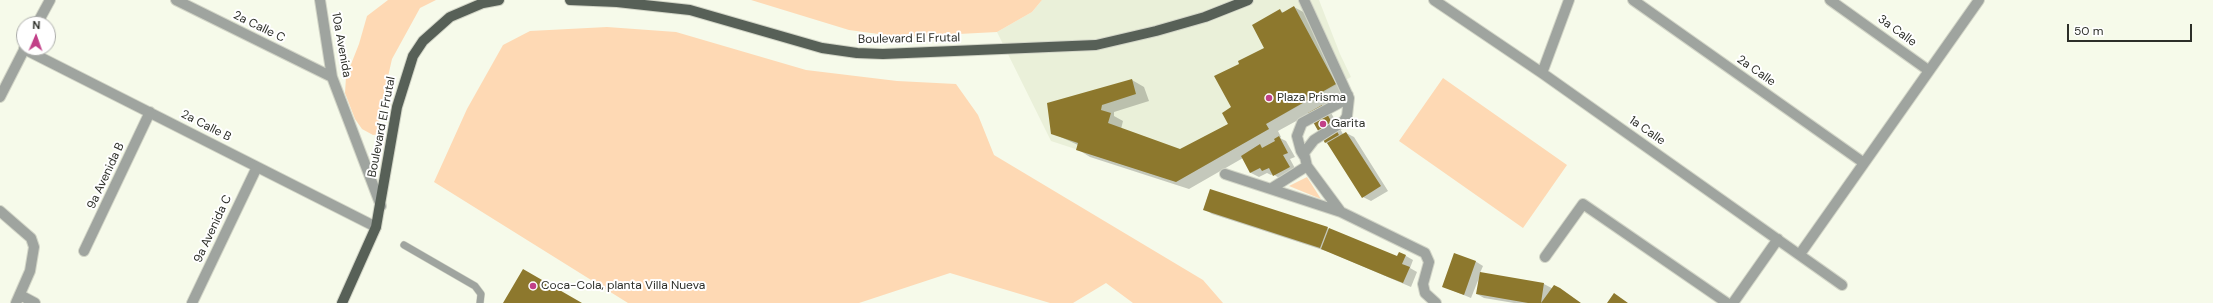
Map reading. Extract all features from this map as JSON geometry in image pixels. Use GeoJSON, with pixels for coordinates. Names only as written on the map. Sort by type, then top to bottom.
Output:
{"type":"FeatureCollection","features":[{"type":"Feature","properties":{"kind":"main road","name":"Boulevard El Frutal"},"geometry":{"type":"LineString","coordinates":[[344,302],[376,227],[381,206],[397,107],[412,56],[422,41],[450,17],[483,3],[499,0]]}},
{"type":"Feature","properties":{"kind":"main road","name":"Boulevard El Frutal"},"geometry":{"type":"LineString","coordinates":[[570,0],[653,5],[690,10],[822,48],[857,53],[890,54],[1096,45],[1156,31],[1205,17],[1248,0]]}},
{"type":"Feature","properties":{"kind":"street"},"geometry":{"type":"LineString","coordinates":[[41,16],[50,0]]}},
{"type":"Feature","properties":{"kind":"street","name":"2a Calle C"},"geometry":{"type":"LineString","coordinates":[[176,0],[332,77]]}},
{"type":"Feature","properties":{"kind":"street","name":"10a Avenida"},"geometry":{"type":"LineString","coordinates":[[320,0],[332,77],[381,206]]}},
{"type":"Feature","properties":{"kind":"street"},"geometry":{"type":"LineString","coordinates":[[1304,0],[1348,95],[1348,111],[1344,121],[1314,140],[1305,149],[1304,156]]}},
{"type":"Feature","properties":{"kind":"street","name":"1a Calle"},"geometry":{"type":"LineString","coordinates":[[1434,0],[1542,73],[1842,285]]}},
{"type":"Feature","properties":{"kind":"street"},"geometry":{"type":"LineString","coordinates":[[1542,73],[1569,0]]}},
{"type":"Feature","properties":{"kind":"street","name":"2a Calle"},"geometry":{"type":"LineString","coordinates":[[1633,0],[1864,163]]}},
{"type":"Feature","properties":{"kind":"street","name":"3a Calle"},"geometry":{"type":"LineString","coordinates":[[1830,0],[1928,70]]}},
{"type":"Feature","properties":{"kind":"street"},"geometry":{"type":"LineString","coordinates":[[1800,254],[1928,70],[1979,0]]}},
{"type":"Feature","properties":{"kind":"street"},"geometry":{"type":"LineString","coordinates":[[0,97],[20,56]]}},
{"type":"Feature","properties":{"kind":"street","name":"2a Calle B"},"geometry":{"type":"LineString","coordinates":[[40,56],[376,227]]}},
{"type":"Feature","properties":{"kind":"street"},"geometry":{"type":"LineString","coordinates":[[1341,212],[1307,166],[1299,147],[1297,136],[1302,123],[1341,102],[1348,95]]}},
{"type":"Feature","properties":{"kind":"street","name":"9a Avenida B"},"geometry":{"type":"LineString","coordinates":[[84,251],[150,112]]}},
{"type":"Feature","properties":{"kind":"street"},"geometry":{"type":"LineString","coordinates":[[1272,188],[1307,166]]}},
{"type":"Feature","properties":{"kind":"street","name":"9a Avenida C"},"geometry":{"type":"LineString","coordinates":[[192,303],[256,167]]}},
{"type":"Feature","properties":{"kind":"street"},"geometry":{"type":"LineString","coordinates":[[1225,174],[1272,188],[1341,212],[1425,253],[1429,262],[1423,284],[1425,293],[1436,303]]}},
{"type":"Feature","properties":{"kind":"street"},"geometry":{"type":"LineString","coordinates":[[1545,257],[1583,204],[1727,303]]}},
{"type":"Feature","properties":{"kind":"street"},"geometry":{"type":"LineString","coordinates":[[0,211],[31,238],[34,247],[33,258],[18,299],[35,303]]}},
{"type":"Feature","properties":{"kind":"street"},"geometry":{"type":"LineString","coordinates":[[1733,303],[1778,239]]}},
{"type":"Feature","properties":{"kind":"lane"},"geometry":{"type":"LineString","coordinates":[[404,244],[475,286],[481,294],[480,303]]}},
{"type":"Feature","properties":{"kind":"shaded area"},"geometry":{"type":"Polygon","coordinates":[[[388,0],[436,0],[420,8],[392,59],[379,116],[379,134],[373,135],[362,129],[355,119],[345,93],[346,77],[359,44],[367,16],[388,0]]]}},
{"type":"Feature","properties":{"kind":"shaded area"},"geometry":{"type":"Polygon","coordinates":[[[751,0],[1042,0],[1032,12],[997,32],[901,37],[849,30],[751,0]]]}},
{"type":"Feature","properties":{"kind":"shaded area"},"geometry":{"type":"Polygon","coordinates":[[[1042,0],[1319,0],[1340,54],[1351,77],[1266,124],[1269,129],[1176,182],[1051,141],[997,32],[1032,12],[1042,0]]]}},
{"type":"Feature","properties":{"kind":"shaded area"},"geometry":{"type":"Polygon","coordinates":[[[607,27],[676,32],[806,70],[897,81],[956,84],[978,115],[994,155],[1203,280],[1223,303],[1133,303],[1106,283],[1073,303],[1050,303],[950,273],[859,303],[628,303],[434,182],[467,109],[503,45],[530,31],[607,27]]]}},
{"type":"Feature","properties":{"kind":"shaded area"},"geometry":{"type":"Polygon","coordinates":[[[1443,78],[1567,165],[1523,228],[1399,141],[1443,78]]]}},
{"type":"Feature","properties":{"kind":"shaded area"},"geometry":{"type":"Polygon","coordinates":[[[1307,177],[1321,199],[1289,186],[1307,177]]]}},
{"type":"Feature","properties":{"kind":"building","name":"Plaza Prisma"},"geometry":{"type":"Polygon","coordinates":[[[1294,6],[1336,84],[1266,124],[1269,129],[1176,182],[1076,150],[1078,143],[1051,134],[1047,103],[1132,79],[1136,94],[1102,105],[1101,110],[1111,113],[1108,123],[1180,149],[1228,124],[1222,113],[1231,107],[1214,76],[1239,64],[1238,61],[1264,48],[1252,25],[1280,9],[1282,13],[1294,6]]]}},
{"type":"Feature","properties":{"kind":"building","name":"Garita"},"geometry":{"type":"Polygon","coordinates":[[[1322,105],[1339,135],[1325,143],[1308,113],[1322,105]]]}},
{"type":"Feature","properties":{"kind":"building"},"geometry":{"type":"Polygon","coordinates":[[[1346,132],[1381,186],[1362,198],[1327,143],[1346,132]]]}},
{"type":"Feature","properties":{"kind":"building"},"geometry":{"type":"Polygon","coordinates":[[[1279,136],[1288,153],[1283,155],[1290,167],[1273,176],[1269,168],[1262,171],[1260,168],[1250,173],[1241,156],[1260,144],[1262,148],[1275,141],[1274,139],[1279,136]]]}},
{"type":"Feature","properties":{"kind":"building"},"geometry":{"type":"Polygon","coordinates":[[[1210,189],[1328,227],[1320,248],[1203,210],[1210,189]]]}},
{"type":"Feature","properties":{"kind":"building"},"geometry":{"type":"Polygon","coordinates":[[[1329,228],[1397,256],[1399,252],[1406,255],[1402,264],[1410,267],[1403,283],[1321,249],[1329,228]]]}},
{"type":"Feature","properties":{"kind":"building"},"geometry":{"type":"Polygon","coordinates":[[[1454,253],[1476,261],[1464,295],[1442,287],[1454,253]]]}},
{"type":"Feature","properties":{"kind":"building","name":"Coca-Cola, planta Villa Nueva"},"geometry":{"type":"Polygon","coordinates":[[[523,269],[582,303],[503,303],[523,269]]]}},
{"type":"Feature","properties":{"kind":"building"},"geometry":{"type":"Polygon","coordinates":[[[1480,272],[1544,283],[1541,303],[1528,303],[1476,294],[1480,272]]]}},
{"type":"Feature","properties":{"kind":"building"},"geometry":{"type":"Polygon","coordinates":[[[1554,285],[1560,288],[1581,303],[1541,303],[1554,285]]]}},
{"type":"Feature","properties":{"kind":"building"},"geometry":{"type":"Polygon","coordinates":[[[1614,293],[1628,303],[1607,303],[1614,293]]]}},
{"type":"Feature","properties":{"kind":"place","name":"Plaza Prisma"},"geometry":{"type":"Point","coordinates":[1269,98]}},
{"type":"Feature","properties":{"kind":"place","name":"Garita"},"geometry":{"type":"Point","coordinates":[1323,124]}},
{"type":"Feature","properties":{"kind":"place","name":"Coca-Cola, planta Villa Nueva"},"geometry":{"type":"Point","coordinates":[533,286]}}]}
